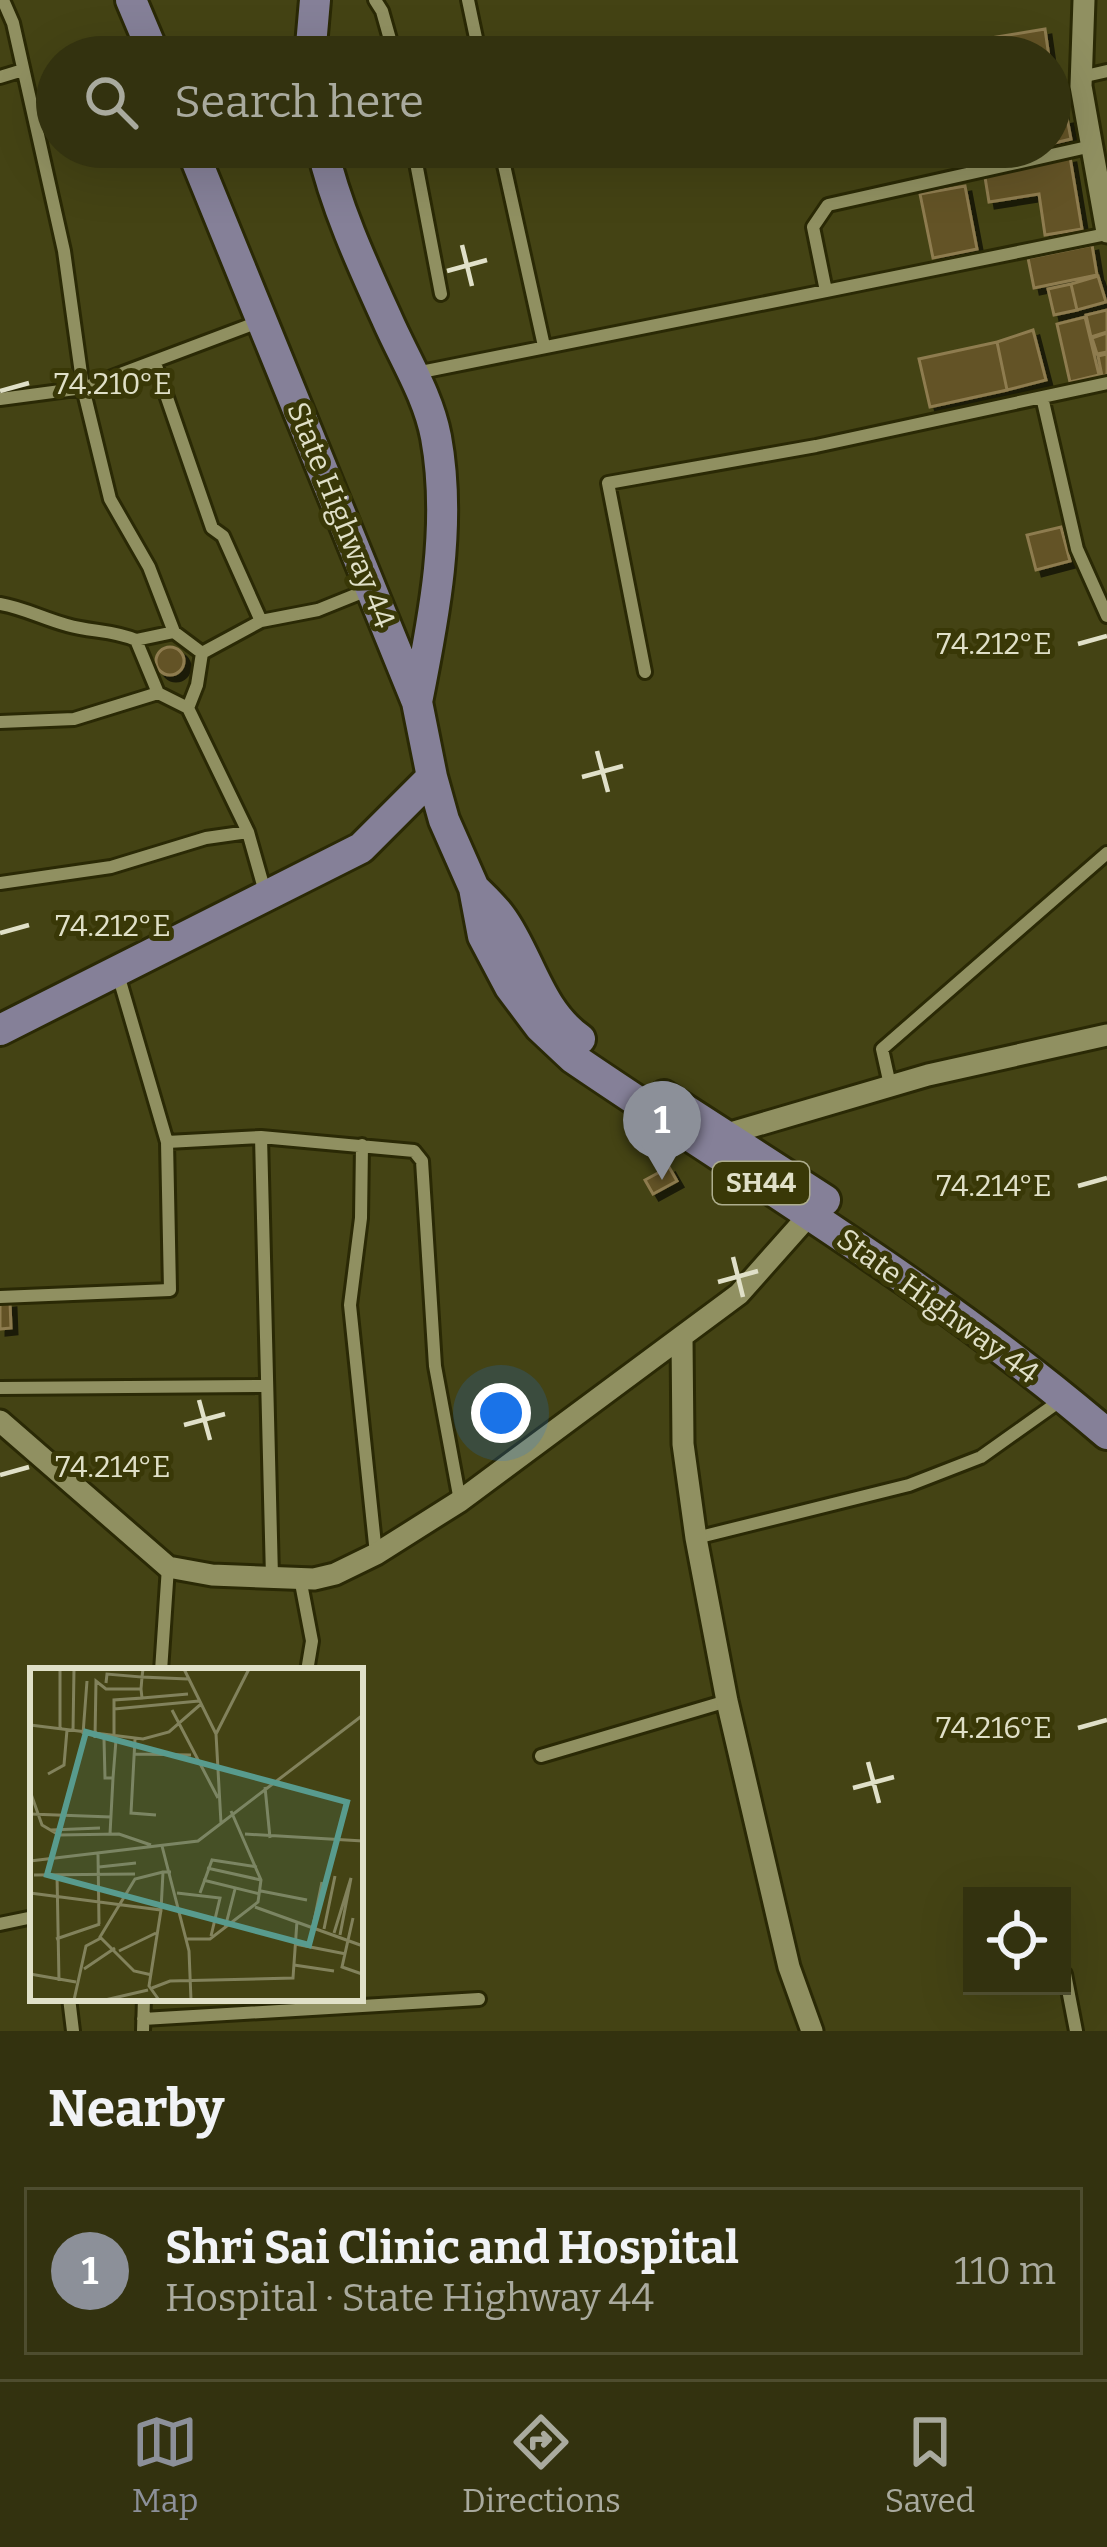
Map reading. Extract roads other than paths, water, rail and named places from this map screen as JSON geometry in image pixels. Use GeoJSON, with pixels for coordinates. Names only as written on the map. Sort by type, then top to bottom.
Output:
{"type":"FeatureCollection","features":[{"type":"Feature","properties":{"kind":"main road"},"geometry":{"type":"LineString","coordinates":[[131,0],[146,36]]}},
{"type":"Feature","properties":{"kind":"main road"},"geometry":{"type":"LineString","coordinates":[[311,36],[313,2]]}},
{"type":"Feature","properties":{"kind":"main road","name":"State Highway 44"},"geometry":{"type":"LineString","coordinates":[[200,168],[417,702],[444,820],[474,888],[483,936],[510,988],[562,1038],[984,1313],[1107,1412]]}},
{"type":"Feature","properties":{"kind":"main road"},"geometry":{"type":"LineString","coordinates":[[327,168],[388,321],[415,374],[436,436],[442,507],[431,632],[417,702]]}},
{"type":"Feature","properties":{"kind":"main road"},"geometry":{"type":"LineString","coordinates":[[0,1030],[361,848],[432,777]]}},
{"type":"Feature","properties":{"kind":"main road","name":"State Highway 44"},"geometry":{"type":"LineString","coordinates":[[817,1207],[1107,1434]]}},
{"type":"Feature","properties":{"kind":"street"},"geometry":{"type":"LineString","coordinates":[[4,0],[14,23],[36,127]]}},
{"type":"Feature","properties":{"kind":"street"},"geometry":{"type":"LineString","coordinates":[[374,0],[389,36]]}},
{"type":"Feature","properties":{"kind":"street"},"geometry":{"type":"LineString","coordinates":[[468,0],[476,36]]}},
{"type":"Feature","properties":{"kind":"street"},"geometry":{"type":"LineString","coordinates":[[415,374],[826,291],[1107,228],[1081,77],[1084,0]]}},
{"type":"Feature","properties":{"kind":"street"},"geometry":{"type":"LineString","coordinates":[[0,76],[23,70]]}},
{"type":"Feature","properties":{"kind":"street"},"geometry":{"type":"LineString","coordinates":[[1081,77],[1107,71]]}},
{"type":"Feature","properties":{"kind":"street"},"geometry":{"type":"LineString","coordinates":[[1071,151],[1092,146]]}},
{"type":"Feature","properties":{"kind":"street"},"geometry":{"type":"LineString","coordinates":[[45,168],[64,250],[82,388],[110,499],[149,567],[174,632],[202,652]]}},
{"type":"Feature","properties":{"kind":"street"},"geometry":{"type":"LineString","coordinates":[[417,168],[441,293]]}},
{"type":"Feature","properties":{"kind":"street"},"geometry":{"type":"LineString","coordinates":[[505,168],[544,346]]}},
{"type":"Feature","properties":{"kind":"street"},"geometry":{"type":"LineString","coordinates":[[826,291],[813,226],[828,205],[994,168]]}},
{"type":"Feature","properties":{"kind":"street"},"geometry":{"type":"LineString","coordinates":[[0,399],[82,388],[262,320]]}},
{"type":"Feature","properties":{"kind":"street"},"geometry":{"type":"LineString","coordinates":[[155,362],[212,528],[224,536],[261,621]]}},
{"type":"Feature","properties":{"kind":"street"},"geometry":{"type":"LineString","coordinates":[[645,672],[608,483],[816,446],[1107,382]]}},
{"type":"Feature","properties":{"kind":"street"},"geometry":{"type":"LineString","coordinates":[[1042,397],[1077,549],[1107,616]]}},
{"type":"Feature","properties":{"kind":"street"},"geometry":{"type":"LineString","coordinates":[[202,652],[261,621],[318,610],[371,589]]}},
{"type":"Feature","properties":{"kind":"street"},"geometry":{"type":"LineString","coordinates":[[0,604],[136,640],[174,632]]}},
{"type":"Feature","properties":{"kind":"street"},"geometry":{"type":"LineString","coordinates":[[136,640],[158,693],[188,708],[248,832],[266,896]]}},
{"type":"Feature","properties":{"kind":"street"},"geometry":{"type":"LineString","coordinates":[[188,708],[202,652]]}},
{"type":"Feature","properties":{"kind":"street"},"geometry":{"type":"LineString","coordinates":[[0,722],[74,719],[158,693]]}},
{"type":"Feature","properties":{"kind":"street"},"geometry":{"type":"LineString","coordinates":[[0,883],[111,867],[206,838],[248,832]]}},
{"type":"Feature","properties":{"kind":"street"},"geometry":{"type":"LineString","coordinates":[[890,1085],[882,1049],[1107,853]]}},
{"type":"Feature","properties":{"kind":"street"},"geometry":{"type":"LineString","coordinates":[[0,1297],[170,1291],[167,1142],[117,971]]}},
{"type":"Feature","properties":{"kind":"street"},"geometry":{"type":"LineString","coordinates":[[719,1143],[890,1085],[1107,1035]]}},
{"type":"Feature","properties":{"kind":"street"},"geometry":{"type":"LineString","coordinates":[[167,1142],[261,1137],[414,1151],[422,1161],[435,1366],[460,1501]]}},
{"type":"Feature","properties":{"kind":"street"},"geometry":{"type":"LineString","coordinates":[[261,1137],[272,1577]]}},
{"type":"Feature","properties":{"kind":"street"},"geometry":{"type":"LineString","coordinates":[[362,1145],[361,1218],[350,1305],[376,1554]]}},
{"type":"Feature","properties":{"kind":"street"},"geometry":{"type":"LineString","coordinates":[[0,1421],[168,1567],[212,1575],[301,1578],[335,1574],[460,1501],[740,1294],[817,1207]]}},
{"type":"Feature","properties":{"kind":"street"},"geometry":{"type":"LineString","coordinates":[[682,1338],[683,1444],[696,1538],[789,1967],[812,2031]]}},
{"type":"Feature","properties":{"kind":"street"},"geometry":{"type":"LineString","coordinates":[[0,1388],[265,1386]]}},
{"type":"Feature","properties":{"kind":"street"},"geometry":{"type":"LineString","coordinates":[[696,1538],[909,1485],[981,1457],[1065,1397]]}},
{"type":"Feature","properties":{"kind":"street"},"geometry":{"type":"LineString","coordinates":[[161,1668],[168,1567]]}},
{"type":"Feature","properties":{"kind":"street"},"geometry":{"type":"LineString","coordinates":[[301,1578],[312,1641],[308,1668]]}},
{"type":"Feature","properties":{"kind":"street"},"geometry":{"type":"LineString","coordinates":[[541,1756],[728,1700]]}},
{"type":"Feature","properties":{"kind":"street"},"geometry":{"type":"LineString","coordinates":[[0,1924],[30,1918]]}},
{"type":"Feature","properties":{"kind":"street"},"geometry":{"type":"LineString","coordinates":[[1069,1995],[1076,2031]]}},
{"type":"Feature","properties":{"kind":"street"},"geometry":{"type":"LineString","coordinates":[[143,2025],[479,1999]]}},
{"type":"Feature","properties":{"kind":"street"},"geometry":{"type":"LineString","coordinates":[[69,2001],[73,2031]]}},
{"type":"Feature","properties":{"kind":"place","name":"Shri Sai Clinic and Hospital"},"geometry":{"type":"Point","coordinates":[662,1180]}}]}
